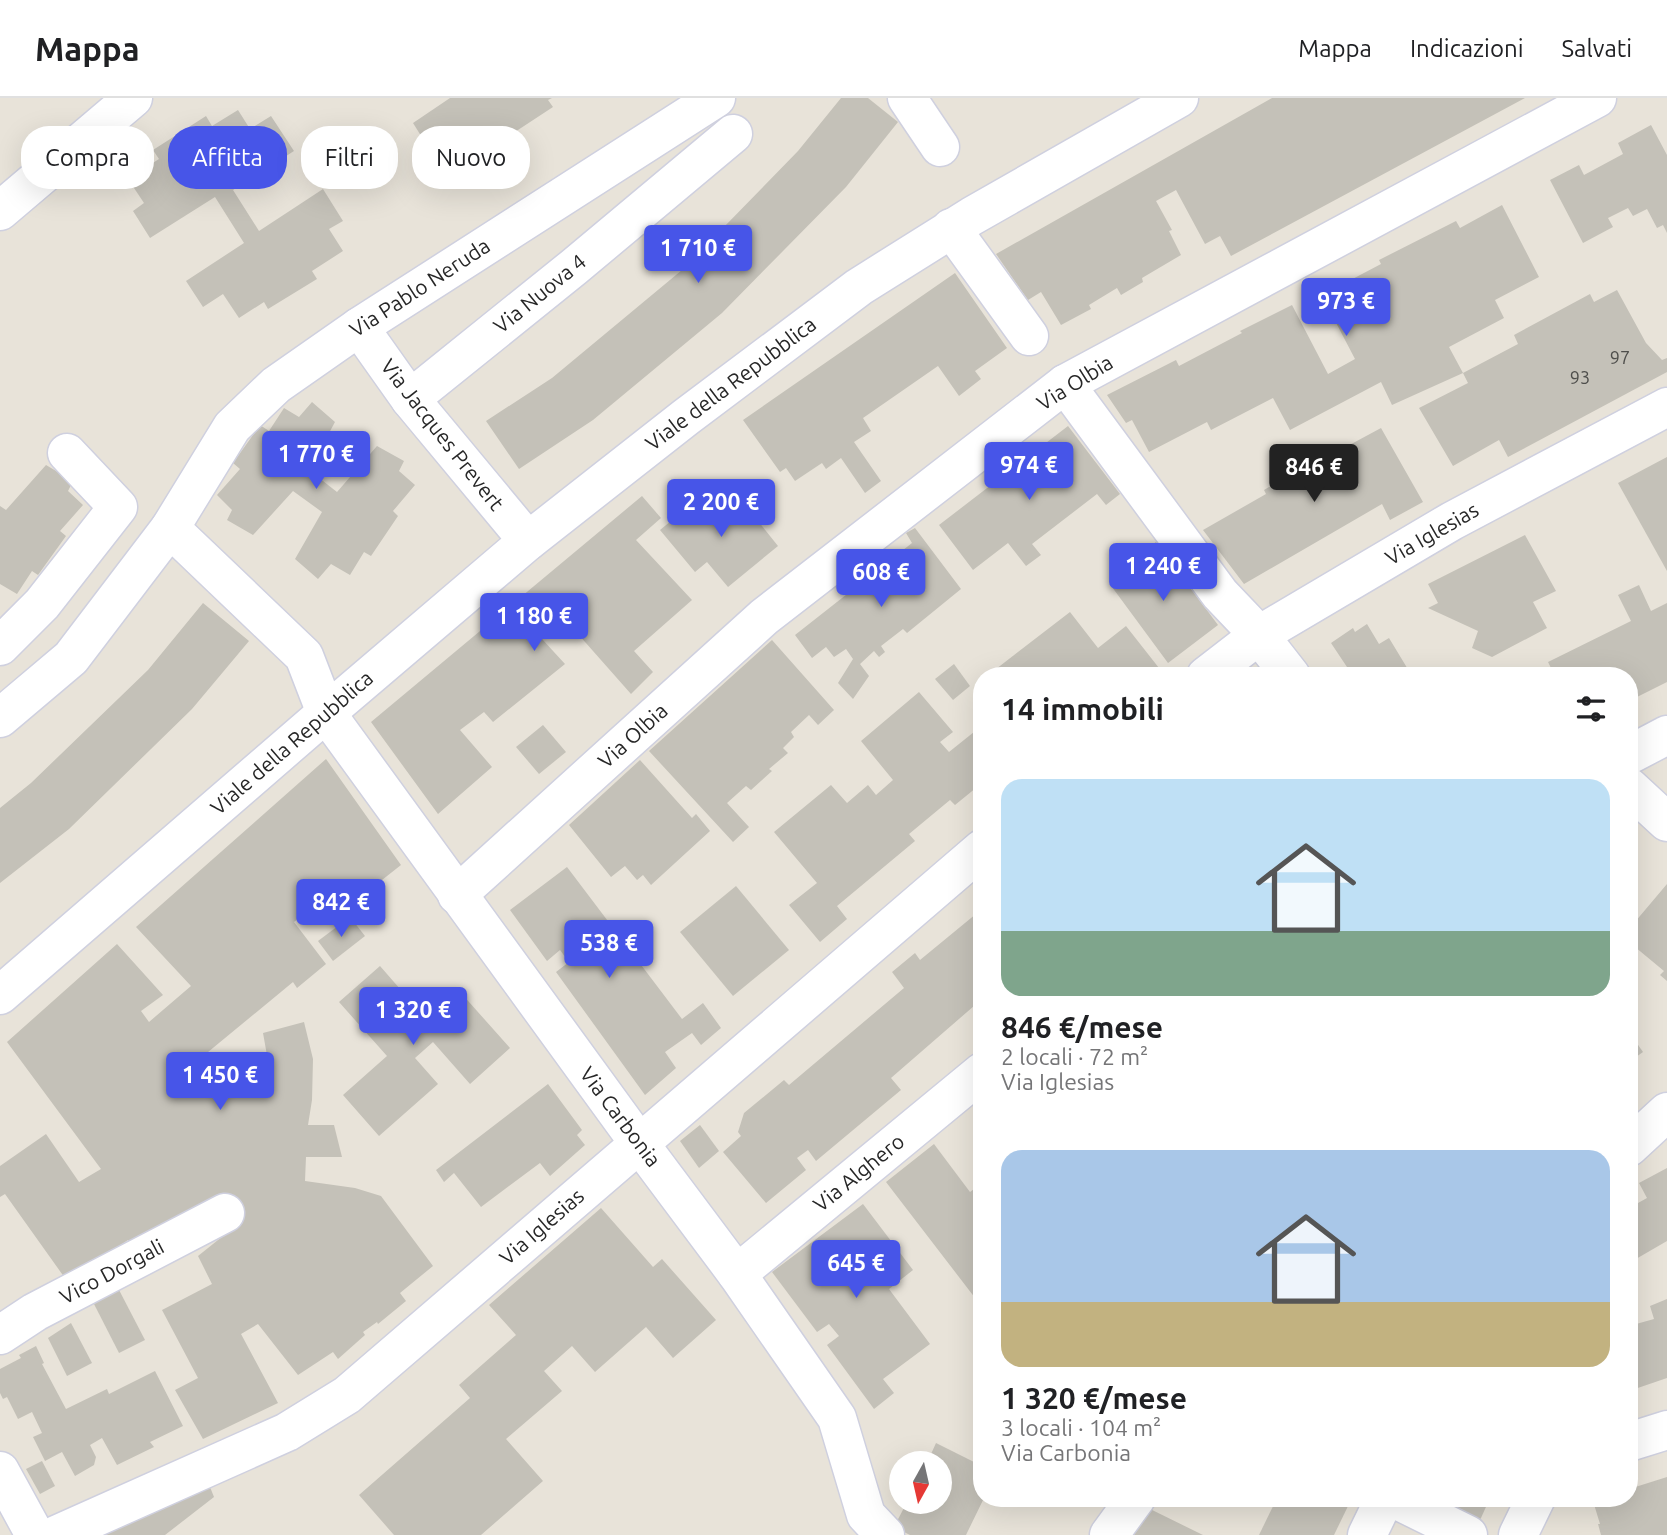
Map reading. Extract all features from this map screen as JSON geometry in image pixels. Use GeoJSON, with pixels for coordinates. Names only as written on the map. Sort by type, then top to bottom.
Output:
{"type":"FeatureCollection","features":[{"type":"Feature","properties":{"kind":"street"},"geometry":{"type":"LineString","coordinates":[[0,211],[133,98]]}},
{"type":"Feature","properties":{"kind":"street","name":"Via Pablo Neruda"},"geometry":{"type":"LineString","coordinates":[[0,718],[71,658],[170,528],[232,427],[276,386],[359,327],[716,98]]}},
{"type":"Feature","properties":{"kind":"street"},"geometry":{"type":"LineString","coordinates":[[907,98],[940,148]]}},
{"type":"Feature","properties":{"kind":"street","name":"Viale della Repubblica"},"geometry":{"type":"LineString","coordinates":[[0,995],[528,541],[686,417],[859,287],[951,229],[1179,98]]}},
{"type":"Feature","properties":{"kind":"street","name":"Via Olbia"},"geometry":{"type":"LineString","coordinates":[[457,895],[764,617],[1065,384],[1597,98]]}},
{"type":"Feature","properties":{"kind":"street","name":"Via Nuova 4"},"geometry":{"type":"LineString","coordinates":[[410,398],[733,134]]}},
{"type":"Feature","properties":{"kind":"street"},"geometry":{"type":"LineString","coordinates":[[951,229],[1029,336]]}},
{"type":"Feature","properties":{"kind":"street","name":"Via Jacques Prevert"},"geometry":{"type":"LineString","coordinates":[[359,327],[410,398],[528,541]]}},
{"type":"Feature","properties":{"kind":"street"},"geometry":{"type":"LineString","coordinates":[[1065,384],[1220,594],[1259,635],[1284,667]]}},
{"type":"Feature","properties":{"kind":"street","name":"Via Iglesias"},"geometry":{"type":"LineString","coordinates":[[1218,667],[1259,635],[1452,521],[1667,407]]}},
{"type":"Feature","properties":{"kind":"street"},"geometry":{"type":"LineString","coordinates":[[0,646],[42,604],[118,507],[67,453]]}},
{"type":"Feature","properties":{"kind":"street"},"geometry":{"type":"LineString","coordinates":[[170,528],[304,656],[326,713]]}},
{"type":"Feature","properties":{"kind":"street","name":"Via Carbonia"},"geometry":{"type":"LineString","coordinates":[[326,713],[737,1274],[837,1418],[866,1515],[885,1535]]}},
{"type":"Feature","properties":{"kind":"street"},"geometry":{"type":"LineString","coordinates":[[1638,750],[1667,735]]}},
{"type":"Feature","properties":{"kind":"street"},"geometry":{"type":"LineString","coordinates":[[1638,795],[1667,822]]}},
{"type":"Feature","properties":{"kind":"street","name":"Via Iglesias"},"geometry":{"type":"LineString","coordinates":[[56,1535],[287,1432],[347,1395],[973,857]]}},
{"type":"Feature","properties":{"kind":"street","name":"Via Alghero"},"geometry":{"type":"LineString","coordinates":[[737,1274],[973,1079]]}},
{"type":"Feature","properties":{"kind":"street"},"geometry":{"type":"LineString","coordinates":[[1638,1139],[1667,1112]]}},
{"type":"Feature","properties":{"kind":"street","name":"Vico Dorgali"},"geometry":{"type":"LineString","coordinates":[[0,1335],[35,1312],[225,1213]]}},
{"type":"Feature","properties":{"kind":"street"},"geometry":{"type":"LineString","coordinates":[[1638,1439],[1667,1430]]}},
{"type":"Feature","properties":{"kind":"street"},"geometry":{"type":"LineString","coordinates":[[0,1471],[35,1535]]}},
{"type":"Feature","properties":{"kind":"street"},"geometry":{"type":"LineString","coordinates":[[1109,1535],[1129,1507]]}},
{"type":"Feature","properties":{"kind":"street"},"geometry":{"type":"LineString","coordinates":[[1367,1535],[1381,1507]]}},
{"type":"Feature","properties":{"kind":"street"},"geometry":{"type":"LineString","coordinates":[[1411,1507],[1468,1535]]}},
{"type":"Feature","properties":{"kind":"street"},"geometry":{"type":"LineString","coordinates":[[1518,1535],[1532,1507]]}},
{"type":"Feature","properties":{"kind":"building"},"geometry":{"type":"Polygon","coordinates":[[[450,98],[552,98],[548,100],[553,107],[524,126],[415,126],[413,123],[450,98]]]}},
{"type":"Feature","properties":{"kind":"building"},"geometry":{"type":"Polygon","coordinates":[[[841,98],[868,98],[898,122],[846,187],[722,313],[593,420],[519,469],[486,421],[552,378],[682,270],[798,151],[841,98]]]}},
{"type":"Feature","properties":{"kind":"building"},"geometry":{"type":"Polygon","coordinates":[[[1272,98],[1525,98],[1231,256],[1220,236],[1205,244],[1176,190],[1156,201],[1172,230],[1169,231],[1181,255],[1142,278],[1143,282],[1121,295],[1117,288],[1089,305],[1091,309],[1061,325],[1041,292],[1028,300],[996,254],[1272,98]]]}},
{"type":"Feature","properties":{"kind":"building"},"geometry":{"type":"Polygon","coordinates":[[[238,110],[248,126],[212,126],[238,110]]]}},
{"type":"Feature","properties":{"kind":"building"},"geometry":{"type":"Polygon","coordinates":[[[206,116],[212,126],[190,126],[206,116]]]}},
{"type":"Feature","properties":{"kind":"building"},"geometry":{"type":"Polygon","coordinates":[[[271,116],[278,126],[255,126],[271,116]]]}},
{"type":"Feature","properties":{"kind":"building"},"geometry":{"type":"Polygon","coordinates":[[[1651,125],[1667,155],[1667,233],[1663,225],[1657,228],[1647,209],[1633,216],[1628,208],[1608,218],[1613,227],[1583,243],[1550,180],[1579,165],[1584,175],[1623,154],[1618,143],[1651,125]]]}},
{"type":"Feature","properties":{"kind":"building"},"geometry":{"type":"Polygon","coordinates":[[[168,140],[168,189],[235,189],[259,231],[323,189],[343,221],[329,229],[343,251],[312,271],[317,279],[268,309],[264,302],[239,318],[223,294],[203,307],[186,281],[244,243],[215,197],[150,238],[133,211],[144,203],[135,189],[154,189],[154,162],[159,159],[154,149],[168,140]]]}},
{"type":"Feature","properties":{"kind":"building"},"geometry":{"type":"Polygon","coordinates":[[[287,140],[294,151],[287,155],[287,140]]]}},
{"type":"Feature","properties":{"kind":"building"},"geometry":{"type":"Polygon","coordinates":[[[1502,205],[1539,277],[1495,300],[1504,318],[1449,347],[1463,373],[1392,405],[1381,382],[1290,430],[1273,398],[1211,430],[1207,422],[1149,452],[1132,420],[1126,423],[1107,395],[1176,360],[1179,366],[1292,305],[1328,374],[1355,359],[1324,294],[1381,264],[1379,260],[1456,221],[1460,228],[1502,205]]]}},
{"type":"Feature","properties":{"kind":"building"},"geometry":{"type":"Polygon","coordinates":[[[955,273],[1007,348],[975,371],[981,379],[959,396],[938,366],[863,418],[871,431],[854,442],[881,481],[865,493],[841,458],[826,469],[822,463],[795,481],[786,468],[780,472],[743,420],[955,273]]]}},
{"type":"Feature","properties":{"kind":"building"},"geometry":{"type":"Polygon","coordinates":[[[1617,290],[1646,343],[1662,360],[1667,358],[1667,372],[1508,457],[1499,440],[1453,466],[1419,408],[1468,383],[1463,373],[1518,344],[1514,335],[1590,294],[1594,302],[1617,290]]]}},
{"type":"Feature","properties":{"kind":"building"},"geometry":{"type":"Polygon","coordinates":[[[312,402],[335,422],[309,470],[337,492],[377,446],[404,461],[399,471],[415,485],[393,511],[398,516],[371,556],[364,552],[350,575],[331,564],[318,579],[295,559],[322,512],[293,491],[253,535],[227,520],[232,510],[217,495],[240,469],[233,463],[260,425],[269,431],[284,408],[299,417],[312,402]]]}},
{"type":"Feature","properties":{"kind":"building"},"geometry":{"type":"Polygon","coordinates":[[[1068,426],[1120,494],[1106,505],[1097,494],[1032,544],[1041,555],[1026,566],[1008,543],[973,570],[939,525],[1068,426]]]}},
{"type":"Feature","properties":{"kind":"building"},"geometry":{"type":"Polygon","coordinates":[[[1381,428],[1423,502],[1390,520],[1382,504],[1244,584],[1203,530],[1266,494],[1264,490],[1287,476],[1281,466],[1316,446],[1325,461],[1381,428]]]}},
{"type":"Feature","properties":{"kind":"building"},"geometry":{"type":"Polygon","coordinates":[[[1667,457],[1667,571],[1618,483],[1667,457]]]}},
{"type":"Feature","properties":{"kind":"building"},"geometry":{"type":"Polygon","coordinates":[[[46,465],[73,481],[68,491],[83,505],[60,531],[66,536],[38,575],[32,571],[17,594],[0,584],[0,506],[6,510],[46,465]]]}},
{"type":"Feature","properties":{"kind":"building"},"geometry":{"type":"Polygon","coordinates":[[[734,491],[778,546],[728,587],[707,562],[695,572],[660,530],[688,507],[699,520],[734,491]]]}},
{"type":"Feature","properties":{"kind":"building"},"geometry":{"type":"Polygon","coordinates":[[[642,496],[661,518],[636,540],[692,600],[634,651],[653,672],[631,694],[555,608],[531,627],[565,664],[493,722],[484,712],[460,730],[492,767],[438,814],[371,722],[642,496]]]}},
{"type":"Feature","properties":{"kind":"building"},"geometry":{"type":"Polygon","coordinates":[[[915,528],[961,589],[907,633],[903,629],[881,646],[885,652],[879,657],[874,651],[860,664],[869,676],[853,699],[838,683],[853,659],[846,649],[834,657],[826,647],[812,658],[795,635],[912,543],[906,533],[915,528]]]}},
{"type":"Feature","properties":{"kind":"building"},"geometry":{"type":"Polygon","coordinates":[[[1525,535],[1556,591],[1533,602],[1547,628],[1492,657],[1472,648],[1478,631],[1428,608],[1438,603],[1428,584],[1525,535]]]}},
{"type":"Feature","properties":{"kind":"building"},"geometry":{"type":"Polygon","coordinates":[[[1156,542],[1218,625],[1168,663],[1112,587],[1125,578],[1120,570],[1156,542]]]}},
{"type":"Feature","properties":{"kind":"building"},"geometry":{"type":"Polygon","coordinates":[[[1639,585],[1651,611],[1667,603],[1667,682],[1638,696],[1638,667],[1550,667],[1548,662],[1631,621],[1618,595],[1639,585]]]}},
{"type":"Feature","properties":{"kind":"building"},"geometry":{"type":"Polygon","coordinates":[[[203,603],[249,641],[192,709],[69,829],[0,883],[0,808],[31,783],[148,670],[203,603]]]}},
{"type":"Feature","properties":{"kind":"building"},"geometry":{"type":"Polygon","coordinates":[[[1070,612],[1098,648],[1126,626],[1158,667],[999,667],[1070,612]]]}},
{"type":"Feature","properties":{"kind":"building"},"geometry":{"type":"Polygon","coordinates":[[[1367,624],[1379,644],[1389,638],[1407,667],[1347,667],[1331,643],[1353,628],[1355,632],[1367,624]]]}},
{"type":"Feature","properties":{"kind":"building"},"geometry":{"type":"Polygon","coordinates":[[[772,640],[834,710],[818,725],[809,715],[791,732],[794,737],[783,748],[788,753],[769,769],[772,771],[751,790],[746,786],[727,803],[749,827],[733,842],[649,751],[772,640]]]}},
{"type":"Feature","properties":{"kind":"building"},"geometry":{"type":"Polygon","coordinates":[[[954,664],[970,686],[953,700],[935,679],[954,664]]]}},
{"type":"Feature","properties":{"kind":"building"},"geometry":{"type":"Polygon","coordinates":[[[919,692],[953,732],[940,742],[949,752],[973,733],[973,790],[955,805],[950,800],[909,834],[915,841],[837,906],[847,919],[820,942],[789,905],[817,883],[774,832],[831,785],[847,803],[868,785],[876,795],[893,780],[861,741],[919,692]]]}},
{"type":"Feature","properties":{"kind":"building"},"geometry":{"type":"Polygon","coordinates":[[[543,725],[566,752],[539,774],[516,747],[543,725]]]}},
{"type":"Feature","properties":{"kind":"building"},"geometry":{"type":"Polygon","coordinates":[[[326,759],[401,865],[344,910],[330,893],[294,922],[326,964],[297,988],[293,982],[185,1071],[197,1086],[227,1065],[243,1090],[268,1061],[263,1033],[304,1022],[313,1059],[312,1100],[308,1125],[334,1125],[342,1157],[306,1157],[305,1181],[355,1188],[381,1196],[433,1266],[400,1293],[406,1301],[378,1324],[377,1322],[363,1332],[365,1335],[338,1359],[333,1352],[298,1375],[258,1324],[241,1334],[278,1403],[203,1439],[175,1390],[198,1378],[162,1310],[212,1284],[198,1256],[243,1220],[228,1194],[133,1249],[128,1240],[67,1281],[5,1194],[0,1197],[0,1166],[46,1134],[79,1182],[101,1169],[7,1042],[117,944],[163,995],[141,1011],[149,1022],[191,986],[136,927],[326,759]]]}},
{"type":"Feature","properties":{"kind":"building"},"geometry":{"type":"Polygon","coordinates":[[[640,760],[692,818],[696,814],[710,831],[651,885],[643,875],[637,880],[625,866],[611,877],[569,825],[640,760]]]}},
{"type":"Feature","properties":{"kind":"building"},"geometry":{"type":"Polygon","coordinates":[[[567,867],[682,1019],[703,1003],[721,1028],[701,1045],[692,1033],[665,1052],[676,1068],[645,1095],[556,972],[569,962],[560,950],[547,961],[510,910],[567,867]]]}},
{"type":"Feature","properties":{"kind":"building"},"geometry":{"type":"Polygon","coordinates":[[[1667,884],[1667,981],[1660,975],[1664,971],[1638,949],[1638,918],[1667,884]]]}},
{"type":"Feature","properties":{"kind":"building"},"geometry":{"type":"Polygon","coordinates":[[[736,886],[789,950],[733,996],[680,932],[736,886]]]}},
{"type":"Feature","properties":{"kind":"building"},"geometry":{"type":"Polygon","coordinates":[[[973,916],[973,1007],[891,1078],[901,1090],[816,1161],[808,1150],[797,1158],[806,1170],[766,1203],[723,1152],[741,1136],[738,1132],[744,1113],[784,1080],[789,1085],[904,988],[892,972],[915,953],[920,960],[973,916]]]}},
{"type":"Feature","properties":{"kind":"building"},"geometry":{"type":"Polygon","coordinates":[[[350,917],[365,936],[333,961],[318,941],[350,917]]]}},
{"type":"Feature","properties":{"kind":"building"},"geometry":{"type":"Polygon","coordinates":[[[380,966],[428,1021],[461,993],[510,1048],[470,1084],[433,1042],[415,1058],[438,1084],[379,1136],[343,1095],[387,1056],[339,1002],[380,966]]]}},
{"type":"Feature","properties":{"kind":"building"},"geometry":{"type":"Polygon","coordinates":[[[548,1084],[582,1130],[577,1135],[585,1145],[550,1176],[540,1163],[481,1207],[454,1173],[444,1182],[436,1170],[548,1084]]]}},
{"type":"Feature","properties":{"kind":"building"},"geometry":{"type":"Polygon","coordinates":[[[700,1125],[719,1151],[699,1168],[680,1141],[700,1125]]]}},
{"type":"Feature","properties":{"kind":"building"},"geometry":{"type":"Polygon","coordinates":[[[934,1144],[970,1192],[973,1190],[973,1295],[886,1182],[934,1144]]]}},
{"type":"Feature","properties":{"kind":"building"},"geometry":{"type":"Polygon","coordinates":[[[1667,1168],[1667,1241],[1638,1258],[1638,1203],[1647,1198],[1639,1183],[1667,1168]]]}},
{"type":"Feature","properties":{"kind":"building"},"geometry":{"type":"Polygon","coordinates":[[[863,1204],[913,1270],[889,1289],[930,1344],[883,1379],[894,1393],[874,1409],[827,1345],[839,1336],[829,1324],[817,1332],[772,1272],[863,1204]]]}},
{"type":"Feature","properties":{"kind":"building"},"geometry":{"type":"Polygon","coordinates":[[[601,1208],[653,1267],[662,1259],[716,1320],[673,1358],[646,1327],[595,1372],[572,1346],[544,1371],[562,1391],[506,1439],[543,1481],[481,1535],[394,1535],[359,1495],[470,1398],[459,1385],[516,1335],[489,1305],[601,1208]]]}},
{"type":"Feature","properties":{"kind":"building"},"geometry":{"type":"Polygon","coordinates":[[[118,1288],[145,1340],[119,1353],[94,1304],[118,1288]]]}},
{"type":"Feature","properties":{"kind":"building"},"geometry":{"type":"Polygon","coordinates":[[[1667,1299],[1667,1378],[1638,1388],[1638,1323],[1654,1319],[1650,1306],[1667,1299]]]}},
{"type":"Feature","properties":{"kind":"building"},"geometry":{"type":"Polygon","coordinates":[[[71,1323],[92,1363],[67,1376],[48,1338],[71,1323]]]}},
{"type":"Feature","properties":{"kind":"building"},"geometry":{"type":"Polygon","coordinates":[[[36,1346],[44,1363],[42,1364],[66,1409],[107,1389],[109,1394],[155,1371],[183,1426],[150,1442],[154,1447],[117,1465],[102,1438],[90,1445],[96,1457],[94,1465],[75,1476],[62,1452],[45,1461],[33,1437],[42,1433],[32,1412],[18,1419],[7,1397],[3,1399],[0,1393],[0,1369],[36,1346]]]}},
{"type":"Feature","properties":{"kind":"building"},"geometry":{"type":"Polygon","coordinates":[[[936,1443],[952,1451],[932,1451],[936,1443]]]}},
{"type":"Feature","properties":{"kind":"building"},"geometry":{"type":"Polygon","coordinates":[[[952,1451],[973,1462],[973,1507],[980,1507],[966,1535],[910,1535],[894,1527],[901,1514],[952,1514],[952,1451]]]}},
{"type":"Feature","properties":{"kind":"building"},"geometry":{"type":"Polygon","coordinates":[[[42,1461],[55,1486],[40,1494],[26,1469],[42,1461]]]}},
{"type":"Feature","properties":{"kind":"building"},"geometry":{"type":"Polygon","coordinates":[[[1667,1477],[1667,1535],[1601,1535],[1595,1507],[1638,1507],[1638,1486],[1667,1477]]]}},
{"type":"Feature","properties":{"kind":"building"},"geometry":{"type":"Polygon","coordinates":[[[210,1487],[214,1497],[165,1535],[104,1535],[210,1487]]]}},
{"type":"Feature","properties":{"kind":"building"},"geometry":{"type":"Polygon","coordinates":[[[1146,1507],[1203,1535],[1132,1535],[1146,1507]]]}},
{"type":"Feature","properties":{"kind":"building"},"geometry":{"type":"Polygon","coordinates":[[[1273,1507],[1348,1507],[1334,1535],[1259,1535],[1273,1507]]]}},
{"type":"Feature","properties":{"kind":"building"},"geometry":{"type":"Polygon","coordinates":[[[1433,1507],[1486,1507],[1476,1529],[1433,1507]]]}}]}
